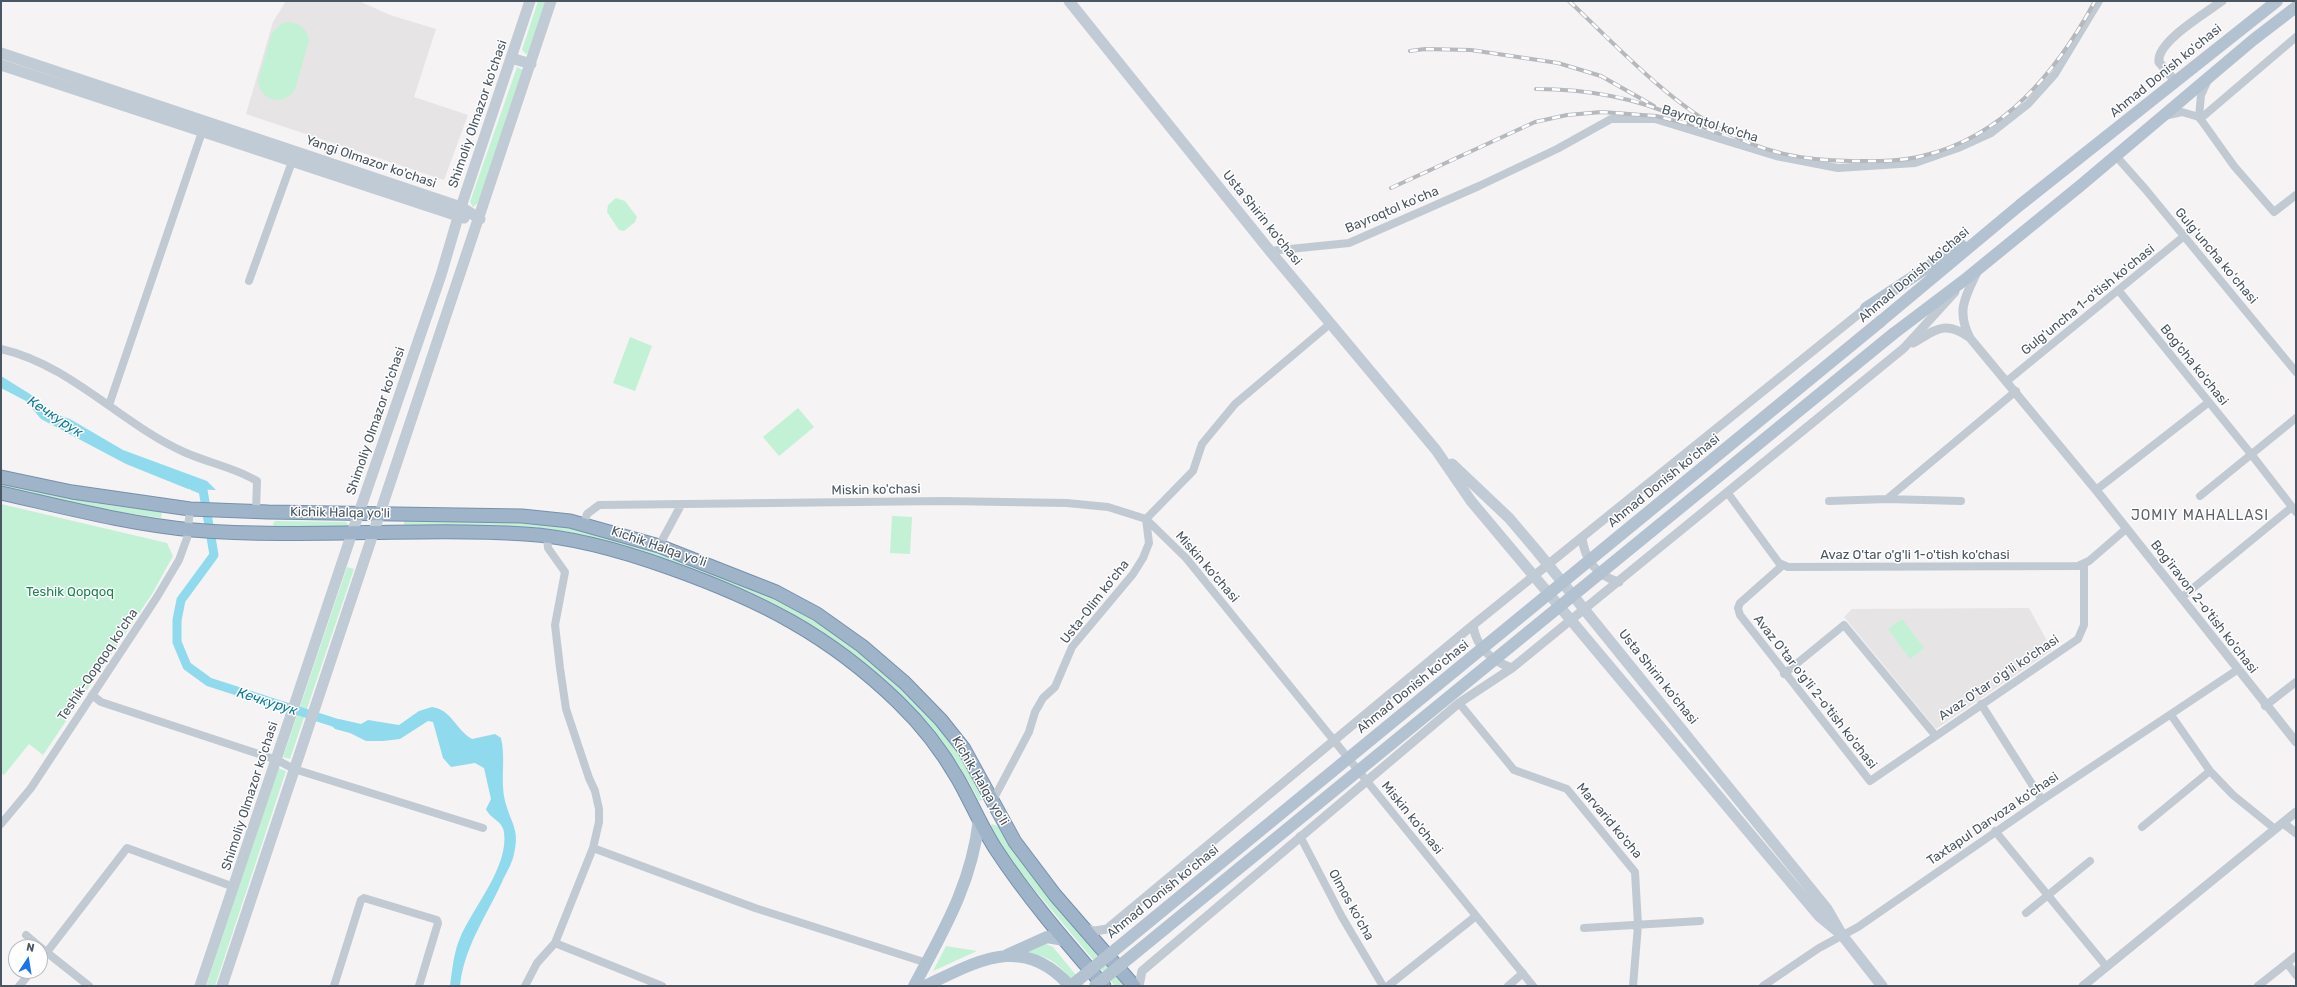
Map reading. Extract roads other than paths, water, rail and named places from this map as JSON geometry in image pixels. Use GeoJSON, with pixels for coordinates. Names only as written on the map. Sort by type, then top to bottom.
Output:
{"type":"FeatureCollection","features":[{"type":"Feature","properties":{"kind":"highway","name":"Kichik Halqa yo'li"},"geometry":{"type":"LineString","coordinates":[[1,477],[72,492],[191,509],[222,511],[522,516],[584,524],[659,546],[780,594],[817,614],[850,636],[905,683],[953,733],[970,760],[1015,842],[1082,927],[1134,986]]}},
{"type":"Feature","properties":{"kind":"highway","name":"Kichik Halqa yo'li"},"geometry":{"type":"LineString","coordinates":[[1,494],[114,518],[190,529],[291,535],[352,533],[486,533],[547,536],[592,544],[663,565],[745,596],[808,630],[864,671],[904,708],[942,753],[996,850],[1064,940],[1104,986]]}},
{"type":"Feature","properties":{"kind":"highway"},"geometry":{"type":"LineString","coordinates":[[979,819],[994,806]]}},
{"type":"Feature","properties":{"kind":"main road","name":"Shimoliy Olmazor ko'chasi"},"geometry":{"type":"LineString","coordinates":[[200,986],[352,533],[441,274],[459,212],[530,1]]}},
{"type":"Feature","properties":{"kind":"main road"},"geometry":{"type":"LineString","coordinates":[[222,986],[372,533],[480,219],[551,1]]}},
{"type":"Feature","properties":{"kind":"main road","name":"Usta Shirin ko'chasi"},"geometry":{"type":"LineString","coordinates":[[1069,1],[1270,251],[1436,450],[1471,501],[1819,916],[1842,935]]}},
{"type":"Feature","properties":{"kind":"main road","name":"Ahmad Donish ko'chasi"},"geometry":{"type":"LineString","coordinates":[[1070,986],[1882,321],[2020,205],[2277,1]]}},
{"type":"Feature","properties":{"kind":"main road"},"geometry":{"type":"LineString","coordinates":[[1095,986],[1893,334],[1978,270],[2254,40],[2296,7]]}},
{"type":"Feature","properties":{"kind":"main road","name":"Yangi Olmazor ko'chasi"},"geometry":{"type":"LineString","coordinates":[[1,53],[293,157],[480,219]]}},
{"type":"Feature","properties":{"kind":"main road"},"geometry":{"type":"LineString","coordinates":[[511,58],[531,64]]}},
{"type":"Feature","properties":{"kind":"main road","name":"Yangi Olmazor ko'chasi"},"geometry":{"type":"LineString","coordinates":[[1,65],[202,132],[293,157]]}},
{"type":"Feature","properties":{"kind":"main road"},"geometry":{"type":"LineString","coordinates":[[1866,308],[2020,205]]}},
{"type":"Feature","properties":{"kind":"main road","name":"Usta Shirin ko'chasi"},"geometry":{"type":"LineString","coordinates":[[1436,450],[1509,518],[1585,609],[1827,909],[1842,935],[1882,986]]}},
{"type":"Feature","properties":{"kind":"main road"},"geometry":{"type":"LineString","coordinates":[[914,986],[927,963],[967,878],[974,854],[979,819]]}},
{"type":"Feature","properties":{"kind":"main road"},"geometry":{"type":"LineString","coordinates":[[939,986],[1047,937],[1064,940]]}},
{"type":"Feature","properties":{"kind":"main road"},"geometry":{"type":"LineString","coordinates":[[925,986],[988,958],[1006,955],[1026,958],[1045,964],[1056,971],[1070,986]]}},
{"type":"Feature","properties":{"kind":"street","name":"Bayroqtol ko'cha"},"geometry":{"type":"LineString","coordinates":[[1270,251],[1349,243],[1479,186],[1556,149],[1611,119],[1655,119],[1776,156],[1819,165],[1852,168],[1915,163],[1958,148],[1991,133],[2028,104],[2055,74],[2099,1]]}},
{"type":"Feature","properties":{"kind":"street"},"geometry":{"type":"LineString","coordinates":[[2175,81],[2159,62],[2161,49],[2222,1]]}},
{"type":"Feature","properties":{"kind":"street"},"geometry":{"type":"LineString","coordinates":[[2200,118],[2296,38]]}},
{"type":"Feature","properties":{"kind":"street"},"geometry":{"type":"LineString","coordinates":[[2200,118],[2201,95],[2210,77]]}},
{"type":"Feature","properties":{"kind":"street"},"geometry":{"type":"LineString","coordinates":[[2163,116],[2182,112],[2200,118],[2234,166],[2274,212],[2296,195]]}},
{"type":"Feature","properties":{"kind":"street"},"geometry":{"type":"LineString","coordinates":[[109,405],[202,132]]}},
{"type":"Feature","properties":{"kind":"street","name":"Gulgʻuncha koʻchasi"},"geometry":{"type":"LineString","coordinates":[[2116,156],[2146,190],[2183,237],[2296,372]]}},
{"type":"Feature","properties":{"kind":"street"},"geometry":{"type":"LineString","coordinates":[[249,281],[293,157]]}},
{"type":"Feature","properties":{"kind":"street","name":"Gulg'uncha 1-o'tish ko'chasi"},"geometry":{"type":"LineString","coordinates":[[2007,381],[2119,292],[2183,237]]}},
{"type":"Feature","properties":{"kind":"street","name":"Bog'iravon 2-o'tish ko'chasi"},"geometry":{"type":"LineString","coordinates":[[1970,338],[1963,322],[1962,314],[1965,296],[1978,270]]}},
{"type":"Feature","properties":{"kind":"street"},"geometry":{"type":"LineString","coordinates":[[1139,986],[1142,971],[1366,780],[1459,703],[1512,668],[1904,348],[1967,278]]}},
{"type":"Feature","properties":{"kind":"street","name":"Bog'cha ko'chasi"},"geometry":{"type":"LineString","coordinates":[[2119,292],[2251,454],[2294,510]]}},
{"type":"Feature","properties":{"kind":"street","name":"Ahmad Donish ko'chasi"},"geometry":{"type":"LineString","coordinates":[[1082,927],[1095,931],[1107,929],[1474,625],[1549,566],[1866,308]]}},
{"type":"Feature","properties":{"kind":"street"},"geometry":{"type":"LineString","coordinates":[[1146,519],[1194,472],[1202,444],[1235,404],[1330,323]]}},
{"type":"Feature","properties":{"kind":"street","name":"Bog'iravon 2-o'tish ko'chasi"},"geometry":{"type":"LineString","coordinates":[[1904,348],[1936,330],[1945,327],[1957,329],[1970,338],[2016,391],[2096,490],[2265,706],[2296,742]]}},
{"type":"Feature","properties":{"kind":"street"},"geometry":{"type":"LineString","coordinates":[[1,349],[40,363],[67,378],[109,405],[139,427],[184,452],[243,472],[258,481],[256,511]]}},
{"type":"Feature","properties":{"kind":"street"},"geometry":{"type":"LineString","coordinates":[[1887,499],[2016,391]]}},
{"type":"Feature","properties":{"kind":"street"},"geometry":{"type":"LineString","coordinates":[[2096,490],[2209,402]]}},
{"type":"Feature","properties":{"kind":"street"},"geometry":{"type":"LineString","coordinates":[[2200,496],[2296,418]]}},
{"type":"Feature","properties":{"kind":"street"},"geometry":{"type":"LineString","coordinates":[[1727,492],[1783,565]]}},
{"type":"Feature","properties":{"kind":"street"},"geometry":{"type":"LineString","coordinates":[[1829,501],[1887,499],[1960,501]]}},
{"type":"Feature","properties":{"kind":"street","name":"Miskin ko'chasi"},"geometry":{"type":"LineString","coordinates":[[584,524],[587,514],[599,505],[943,501],[1067,503],[1108,506],[1146,519],[1186,558],[1533,986]]}},
{"type":"Feature","properties":{"kind":"street"},"geometry":{"type":"LineString","coordinates":[[659,546],[663,535],[681,505]]}},
{"type":"Feature","properties":{"kind":"street","name":"Teshik-Qopqoq ko'cha"},"geometry":{"type":"LineString","coordinates":[[1,824],[31,788],[157,597],[179,560],[190,529],[191,509]]}},
{"type":"Feature","properties":{"kind":"street"},"geometry":{"type":"LineString","coordinates":[[2181,598],[2294,510]]}},
{"type":"Feature","properties":{"kind":"street","name":"Usta-Olim ko'cha"},"geometry":{"type":"LineString","coordinates":[[994,806],[1029,732],[1039,705],[1043,698],[1055,687],[1072,647],[1133,574],[1143,558],[1149,543],[1146,519]]}},
{"type":"Feature","properties":{"kind":"street"},"geometry":{"type":"LineString","coordinates":[[2084,565],[2126,529]]}},
{"type":"Feature","properties":{"kind":"street"},"geometry":{"type":"LineString","coordinates":[[525,986],[537,963],[556,943],[593,848],[597,835],[599,809],[595,791],[589,778],[566,709],[555,626],[565,572],[548,548],[547,536]]}},
{"type":"Feature","properties":{"kind":"street"},"geometry":{"type":"LineString","coordinates":[[1582,538],[1585,552],[1592,566],[1604,576],[1619,582]]}},
{"type":"Feature","properties":{"kind":"street","name":"Avaz O'tar o'g'li 1-o'tish ko'chasi"},"geometry":{"type":"LineString","coordinates":[[1783,565],[1788,568],[2084,565]]}},
{"type":"Feature","properties":{"kind":"street","name":"Avaz O'tar o'g'li 2-o'tish ko'chasi"},"geometry":{"type":"LineString","coordinates":[[1783,565],[1742,601],[1738,608],[1740,614],[1784,674],[1870,781]]}},
{"type":"Feature","properties":{"kind":"street","name":"Avaz O'tar o'g'li ko'chasi"},"geometry":{"type":"LineString","coordinates":[[1870,781],[1935,735],[2078,639],[2084,625],[2084,565]]}},
{"type":"Feature","properties":{"kind":"street"},"geometry":{"type":"LineString","coordinates":[[1474,625],[1476,638],[1485,651],[1498,662],[1512,668]]}},
{"type":"Feature","properties":{"kind":"street"},"geometry":{"type":"LineString","coordinates":[[1784,674],[1844,625],[1935,735]]}},
{"type":"Feature","properties":{"kind":"street","name":"Taxtapul Darvoza ko'chasi"},"geometry":{"type":"LineString","coordinates":[[1763,986],[1842,935],[1858,927],[2042,800],[2237,670]]}},
{"type":"Feature","properties":{"kind":"street"},"geometry":{"type":"LineString","coordinates":[[2265,706],[2296,682]]}},
{"type":"Feature","properties":{"kind":"street"},"geometry":{"type":"LineString","coordinates":[[92,695],[101,702],[277,760],[294,769],[483,828]]}},
{"type":"Feature","properties":{"kind":"street","name":"Marvarid ko'cha"},"geometry":{"type":"LineString","coordinates":[[1459,703],[1514,770],[1564,787],[1632,868],[1636,875],[1638,925],[1633,986]]}},
{"type":"Feature","properties":{"kind":"street"},"geometry":{"type":"LineString","coordinates":[[1981,704],[2042,800]]}},
{"type":"Feature","properties":{"kind":"street"},"geometry":{"type":"LineString","coordinates":[[2171,715],[2210,771],[2233,796],[2275,829]]}},
{"type":"Feature","properties":{"kind":"street"},"geometry":{"type":"LineString","coordinates":[[2142,828],[2210,771]]}},
{"type":"Feature","properties":{"kind":"street"},"geometry":{"type":"LineString","coordinates":[[2082,986],[2296,812]]}},
{"type":"Feature","properties":{"kind":"street"},"geometry":{"type":"LineString","coordinates":[[2283,823],[2296,833]]}},
{"type":"Feature","properties":{"kind":"street"},"geometry":{"type":"LineString","coordinates":[[1995,832],[2106,966]]}},
{"type":"Feature","properties":{"kind":"street","name":"Olmos ko'cha"},"geometry":{"type":"LineString","coordinates":[[1300,836],[1342,916],[1383,986]]}},
{"type":"Feature","properties":{"kind":"street"},"geometry":{"type":"LineString","coordinates":[[48,952],[128,848],[234,887]]}},
{"type":"Feature","properties":{"kind":"street"},"geometry":{"type":"LineString","coordinates":[[593,848],[755,908],[927,963]]}},
{"type":"Feature","properties":{"kind":"street"},"geometry":{"type":"LineString","coordinates":[[2026,913],[2090,861]]}},
{"type":"Feature","properties":{"kind":"street"},"geometry":{"type":"LineString","coordinates":[[334,986],[361,900],[364,898],[437,920],[438,923],[418,986]]}},
{"type":"Feature","properties":{"kind":"street"},"geometry":{"type":"LineString","coordinates":[[1388,986],[1476,916]]}},
{"type":"Feature","properties":{"kind":"street"},"geometry":{"type":"LineString","coordinates":[[1584,928],[1700,921]]}},
{"type":"Feature","properties":{"kind":"street"},"geometry":{"type":"LineString","coordinates":[[26,935],[31,939]]}},
{"type":"Feature","properties":{"kind":"street"},"geometry":{"type":"LineString","coordinates":[[556,943],[662,986]]}},
{"type":"Feature","properties":{"kind":"street"},"geometry":{"type":"LineString","coordinates":[[48,954],[89,986]]}},
{"type":"Feature","properties":{"kind":"street"},"geometry":{"type":"LineString","coordinates":[[2258,986],[2296,956]]}},
{"type":"Feature","properties":{"kind":"street"},"geometry":{"type":"LineString","coordinates":[[2287,963],[2296,974]]}},
{"type":"Feature","properties":{"kind":"street"},"geometry":{"type":"LineString","coordinates":[[1508,986],[1523,973]]}},
{"type":"Feature","properties":{"kind":"water"},"geometry":{"type":"Polygon","coordinates":[[[1,376],[30,394],[50,412],[70,419],[123,450],[207,481],[216,490],[188,489],[126,464],[41,419],[26,401],[1,388],[1,376]]]}},
{"type":"Feature","properties":{"kind":"water"},"geometry":{"type":"Polygon","coordinates":[[[432,707],[439,709],[449,716],[466,735],[472,739],[495,734],[501,738],[505,801],[514,827],[516,838],[512,861],[476,932],[466,958],[460,986],[450,986],[456,949],[466,926],[496,873],[504,845],[503,828],[486,809],[491,799],[484,768],[475,763],[451,767],[443,758],[433,722],[428,721],[400,739],[366,741],[350,733],[335,729],[328,722],[339,719],[361,724],[368,720],[399,725],[419,711],[432,707]]]}},
{"type":"Feature","properties":{"kind":"waterway","name":"Кечкурук"},"geometry":{"type":"LineString","coordinates":[[193,486],[203,490],[214,555],[181,600],[177,620],[177,642],[187,666],[209,682],[339,724]]}},
{"type":"Feature","properties":{"kind":"railway"},"geometry":{"type":"LineString","coordinates":[[1569,1],[1641,70],[1700,117],[1720,129],[1752,144],[1783,154],[1815,159],[1869,161],[1913,158],[1951,147],[1978,134],[2003,117],[2025,98],[2045,76],[2080,27],[2095,1]]}},
{"type":"Feature","properties":{"kind":"railway"},"geometry":{"type":"LineString","coordinates":[[1410,51],[1425,49],[1471,50],[1558,63],[1601,76],[1654,106]]}},
{"type":"Feature","properties":{"kind":"railway"},"geometry":{"type":"LineString","coordinates":[[1536,89],[1555,89],[1610,96],[1645,105],[1680,118]]}},
{"type":"Feature","properties":{"kind":"railway"},"geometry":{"type":"LineString","coordinates":[[1391,188],[1535,122],[1567,115],[1602,112],[1656,116],[1697,126]]}},
{"type":"Feature","properties":{"kind":"railway"},"geometry":{"type":"LineString","coordinates":[[1692,123],[1720,134]]}},
{"type":"Feature","properties":{"kind":"district","name":"JOMIY MAHALLASI"},"geometry":{"type":"Point","coordinates":[2200,516]}},
{"type":"Feature","properties":{"kind":"park label","name":"Teshik Qopqoq"},"geometry":{"type":"Point","coordinates":[70,592]}}]}
